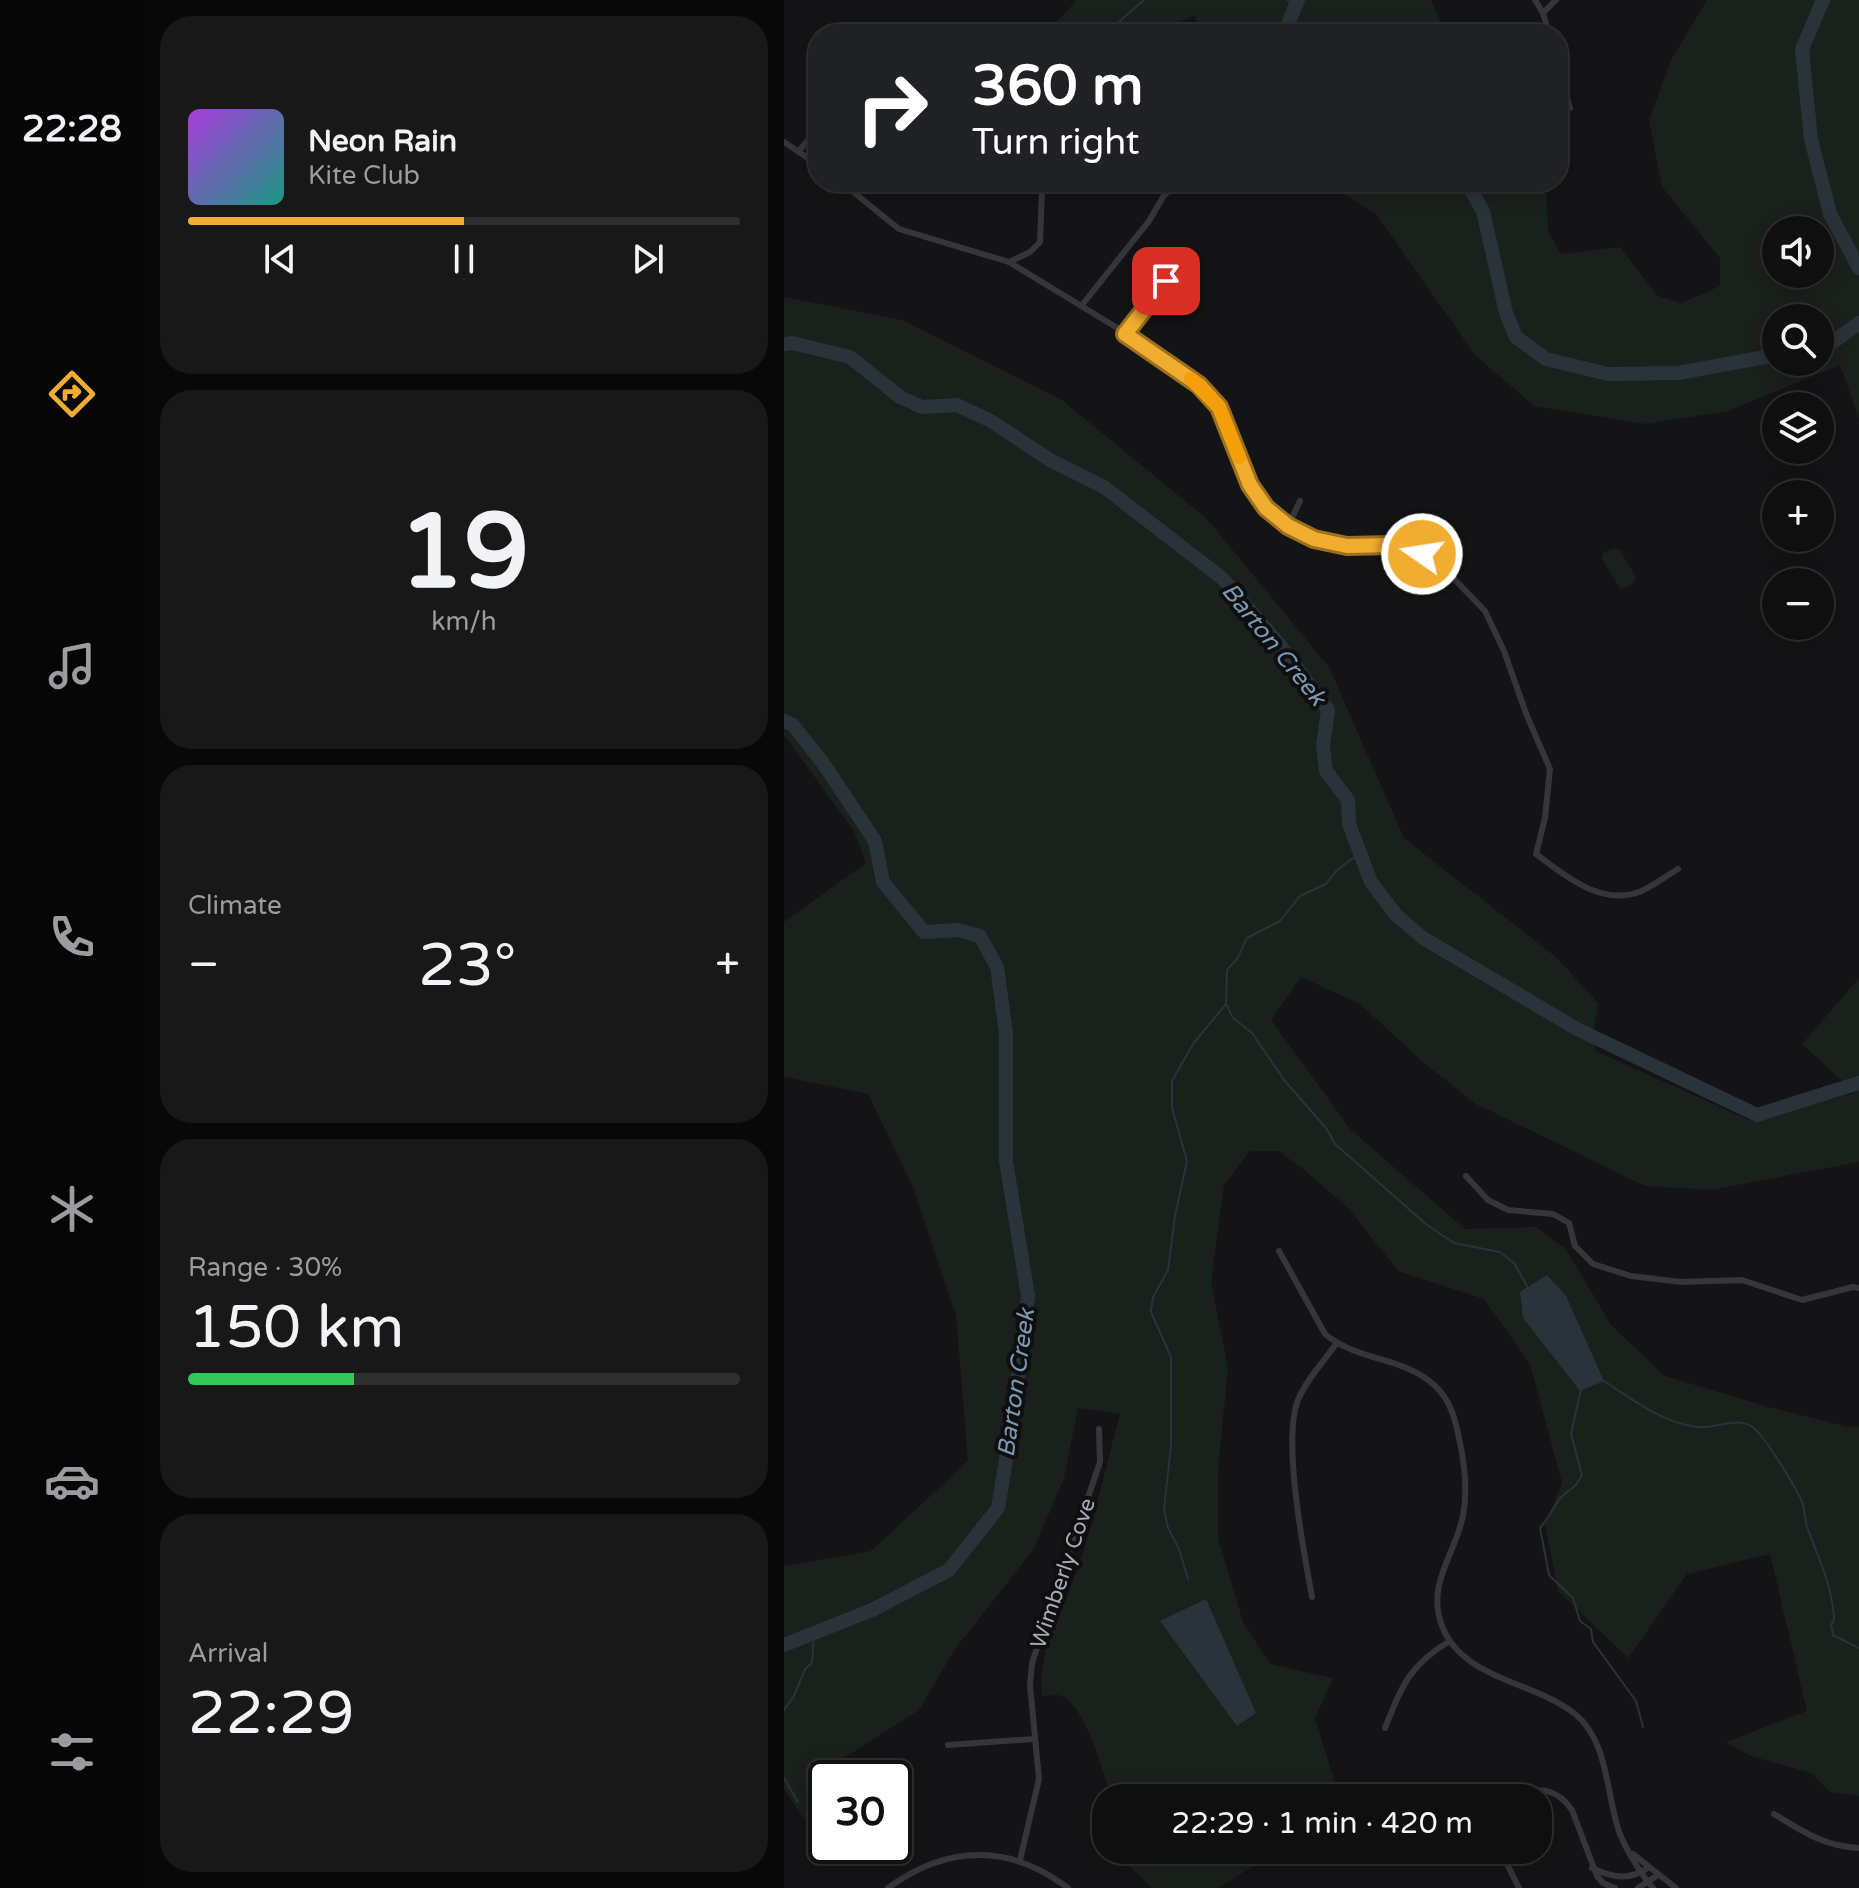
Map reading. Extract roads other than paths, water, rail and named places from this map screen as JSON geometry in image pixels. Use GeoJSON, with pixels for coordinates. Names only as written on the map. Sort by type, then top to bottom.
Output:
{"type":"FeatureCollection","features":[{"type":"Feature","properties":{"kind":"street"},"geometry":{"type":"LineString","coordinates":[[1535,0],[1546,24]]}},
{"type":"Feature","properties":{"kind":"street"},"geometry":{"type":"LineString","coordinates":[[1543,13],[1556,0]]}},
{"type":"Feature","properties":{"kind":"street"},"geometry":{"type":"LineString","coordinates":[[1568,101],[1570,108]]}},
{"type":"Feature","properties":{"kind":"street"},"geometry":{"type":"LineString","coordinates":[[799,151],[808,140]]}},
{"type":"Feature","properties":{"kind":"street"},"geometry":{"type":"LineString","coordinates":[[784,142],[808,158]]}},
{"type":"Feature","properties":{"kind":"street"},"geometry":{"type":"LineString","coordinates":[[853,192],[899,229],[1009,262],[1082,305],[1199,385],[1219,407],[1250,485],[1266,508],[1288,526],[1314,539],[1347,546],[1393,545],[1437,561],[1485,611],[1550,769],[1545,818],[1536,854],[1567,877],[1606,896],[1638,892],[1678,869]]}},
{"type":"Feature","properties":{"kind":"street"},"geometry":{"type":"LineString","coordinates":[[1009,262],[1030,252],[1040,242],[1042,192]]}},
{"type":"Feature","properties":{"kind":"street"},"geometry":{"type":"LineString","coordinates":[[1082,305],[1149,221],[1168,192]]}},
{"type":"Feature","properties":{"kind":"street"},"geometry":{"type":"LineString","coordinates":[[1125,334],[1166,281],[1169,259]]}},
{"type":"Feature","properties":{"kind":"street"},"geometry":{"type":"LineString","coordinates":[[1288,526],[1300,501]]}},
{"type":"Feature","properties":{"kind":"street"},"geometry":{"type":"LineString","coordinates":[[1466,1176],[1488,1200],[1508,1210],[1553,1214],[1569,1223],[1575,1246],[1593,1264],[1631,1276],[1681,1282],[1742,1280],[1802,1300],[1859,1288]]}},
{"type":"Feature","properties":{"kind":"street"},"geometry":{"type":"LineString","coordinates":[[1279,1251],[1316,1321],[1336,1344],[1417,1373],[1434,1385],[1448,1402],[1456,1420],[1466,1474],[1466,1496],[1460,1528],[1440,1576],[1437,1597],[1437,1610],[1450,1641],[1465,1658],[1480,1668],[1575,1715],[1590,1732],[1598,1746],[1617,1829],[1651,1886]]}},
{"type":"Feature","properties":{"kind":"street"},"geometry":{"type":"LineString","coordinates":[[1312,1597],[1302,1543],[1292,1432],[1298,1399],[1336,1344]]}},
{"type":"Feature","properties":{"kind":"street","name":"Wimberly Cove"},"geometry":{"type":"LineString","coordinates":[[1020,1860],[1038,1790],[1030,1685],[1032,1663],[1100,1462],[1099,1429]]}},
{"type":"Feature","properties":{"kind":"street"},"geometry":{"type":"LineString","coordinates":[[1385,1728],[1413,1669],[1450,1641]]}},
{"type":"Feature","properties":{"kind":"street"},"geometry":{"type":"LineString","coordinates":[[948,1745],[1034,1739]]}},
{"type":"Feature","properties":{"kind":"street"},"geometry":{"type":"LineString","coordinates":[[1552,1792],[1565,1800],[1572,1810],[1592,1868],[1603,1883],[1615,1888]]}},
{"type":"Feature","properties":{"kind":"street"},"geometry":{"type":"LineString","coordinates":[[1774,1814],[1819,1841],[1841,1848],[1859,1848]]}},
{"type":"Feature","properties":{"kind":"street"},"geometry":{"type":"LineString","coordinates":[[1630,1851],[1676,1888]]}},
{"type":"Feature","properties":{"kind":"street"},"geometry":{"type":"LineString","coordinates":[[888,1888],[921,1866],[966,1854],[1020,1860],[1047,1872],[1068,1888]]}},
{"type":"Feature","properties":{"kind":"street"},"geometry":{"type":"LineString","coordinates":[[1508,1864],[1519,1888]]}},
{"type":"Feature","properties":{"kind":"street"},"geometry":{"type":"LineString","coordinates":[[1592,1868],[1619,1878],[1641,1873],[1649,1867]]}},
{"type":"Feature","properties":{"kind":"street"},"geometry":{"type":"LineString","coordinates":[[1638,1888],[1651,1886],[1658,1875]]}},
{"type":"Feature","properties":{"kind":"waterway"},"geometry":{"type":"LineString","coordinates":[[1116,24],[1144,0]]}},
{"type":"Feature","properties":{"kind":"waterway"},"geometry":{"type":"LineString","coordinates":[[1287,0],[1295,6]]}},
{"type":"Feature","properties":{"kind":"waterway"},"geometry":{"type":"LineString","coordinates":[[1288,24],[1298,0]]}},
{"type":"Feature","properties":{"kind":"waterway","name":"Barton Creek"},"geometry":{"type":"LineString","coordinates":[[1823,0],[1802,49],[1811,139],[1830,214],[1859,268]]}},
{"type":"Feature","properties":{"kind":"waterway"},"geometry":{"type":"LineString","coordinates":[[1472,192],[1483,211],[1506,313],[1516,337],[1546,359],[1608,374],[1678,373],[1762,358]]}},
{"type":"Feature","properties":{"kind":"waterway"},"geometry":{"type":"LineString","coordinates":[[1834,341],[1859,323]]}},
{"type":"Feature","properties":{"kind":"waterway","name":"Barton Creek"},"geometry":{"type":"LineString","coordinates":[[784,344],[792,343],[850,357],[900,397],[922,407],[957,405],[991,421],[1050,460],[1104,487],[1222,578],[1279,644],[1328,710],[1323,746],[1326,771],[1348,800],[1349,824],[1371,882],[1396,915],[1423,938],[1577,1029],[1757,1115],[1859,1083]]}},
{"type":"Feature","properties":{"kind":"waterway","name":"Barton Creek"},"geometry":{"type":"LineString","coordinates":[[784,721],[793,725],[823,763],[875,841],[883,882],[924,932],[958,930],[980,936],[997,967],[1006,1033],[1006,1161],[1028,1296],[998,1508],[949,1570],[872,1610],[784,1645]]}},
{"type":"Feature","properties":{"kind":"waterway"},"geometry":{"type":"LineString","coordinates":[[1188,1579],[1164,1510],[1171,1444],[1171,1357],[1151,1312],[1153,1297],[1168,1270],[1187,1161],[1172,1108],[1172,1081],[1193,1044],[1226,1004],[1227,970],[1237,959],[1247,938],[1280,921],[1300,896],[1326,884],[1337,870],[1360,853]]}},
{"type":"Feature","properties":{"kind":"waterway"},"geometry":{"type":"LineString","coordinates":[[1226,1004],[1233,1018],[1252,1033],[1284,1080],[1326,1128],[1335,1144],[1427,1225],[1454,1243],[1500,1252],[1514,1263],[1528,1288]]}},
{"type":"Feature","properties":{"kind":"waterway"},"geometry":{"type":"LineString","coordinates":[[1604,1381],[1648,1409],[1684,1425],[1704,1427],[1738,1423],[1757,1431],[1802,1500],[1807,1527],[1831,1596],[1833,1635],[1859,1648]]}},
{"type":"Feature","properties":{"kind":"waterway"},"geometry":{"type":"LineString","coordinates":[[1581,1389],[1571,1434],[1582,1475],[1576,1485],[1562,1496],[1540,1528],[1549,1575],[1573,1598],[1580,1621],[1591,1629],[1593,1642],[1636,1701],[1643,1727]]}},
{"type":"Feature","properties":{"kind":"waterway"},"geometry":{"type":"LineString","coordinates":[[784,1710],[794,1696],[805,1669],[812,1663],[814,1633]]}},
{"type":"Feature","properties":{"kind":"waterway"},"geometry":{"type":"LineString","coordinates":[[784,1778],[798,1802]]}}]}
